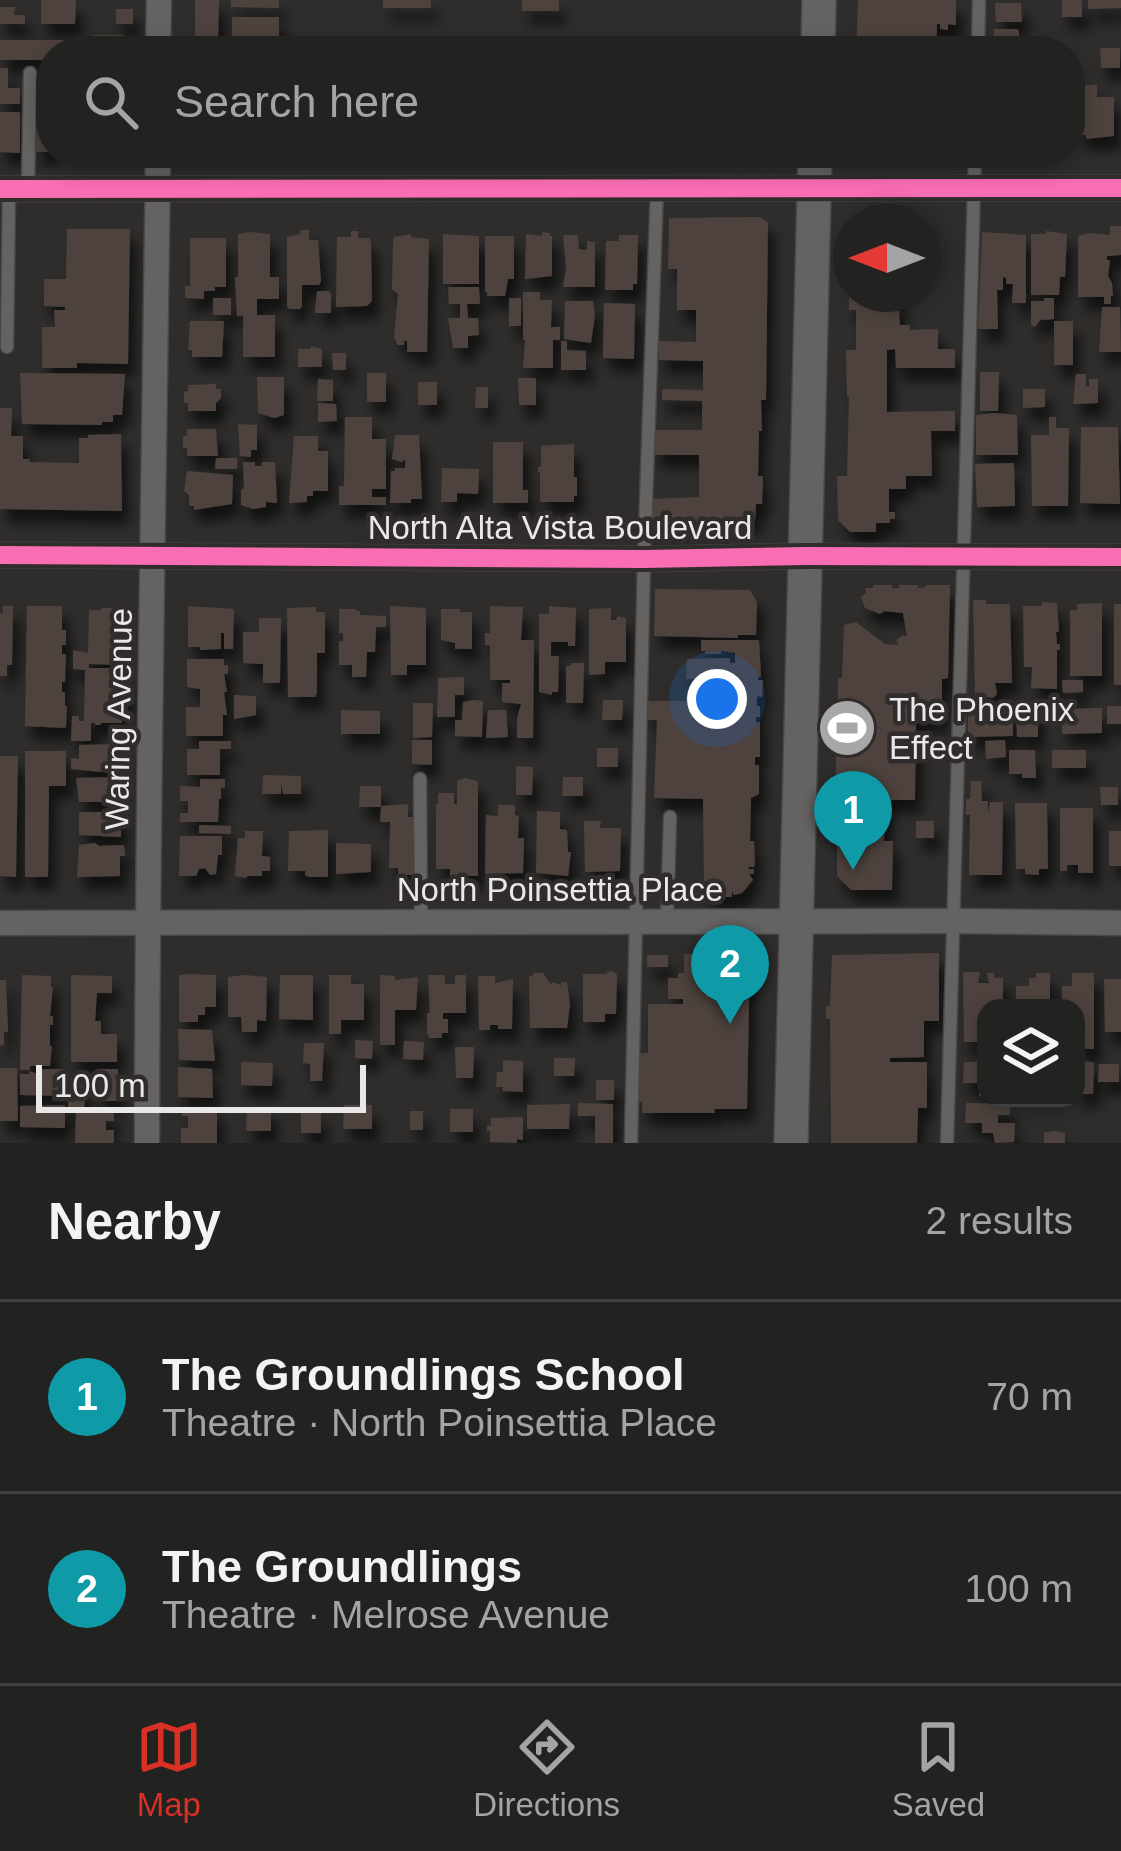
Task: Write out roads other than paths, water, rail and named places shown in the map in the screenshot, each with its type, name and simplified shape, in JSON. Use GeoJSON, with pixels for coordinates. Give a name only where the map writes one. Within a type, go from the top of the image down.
{"type":"FeatureCollection","features":[{"type":"Feature","properties":{"kind":"main road"},"geometry":{"type":"LineString","coordinates":[[818,36],[819,0]]}},
{"type":"Feature","properties":{"kind":"main road"},"geometry":{"type":"LineString","coordinates":[[791,1143],[815,168]]}},
{"type":"Feature","properties":{"kind":"street"},"geometry":{"type":"LineString","coordinates":[[158,36],[159,0]]}},
{"type":"Feature","properties":{"kind":"street","name":"Waring Avenue"},"geometry":{"type":"LineString","coordinates":[[148,1143],[158,168]]}},
{"type":"Feature","properties":{"kind":"street"},"geometry":{"type":"LineString","coordinates":[[12,189],[1121,188]]}},
{"type":"Feature","properties":{"kind":"street","name":"North Alta Vista Boulevard"},"geometry":{"type":"LineString","coordinates":[[0,555],[644,560],[1121,557]]}},
{"type":"Feature","properties":{"kind":"street","name":"North Poinsettia Place"},"geometry":{"type":"LineString","coordinates":[[0,923],[1121,923]]}},
{"type":"Feature","properties":{"kind":"lane"},"geometry":{"type":"LineString","coordinates":[[978,36],[979,0]]}},
{"type":"Feature","properties":{"kind":"lane"},"geometry":{"type":"LineString","coordinates":[[7,346],[12,189],[30,73]]}},
{"type":"Feature","properties":{"kind":"lane"},"geometry":{"type":"LineString","coordinates":[[947,1143],[975,168]]}},
{"type":"Feature","properties":{"kind":"lane"},"geometry":{"type":"LineString","coordinates":[[631,1143],[657,188]]}},
{"type":"Feature","properties":{"kind":"lane"},"geometry":{"type":"LineString","coordinates":[[420,779],[421,923]]}},
{"type":"Feature","properties":{"kind":"lane"},"geometry":{"type":"LineString","coordinates":[[667,922],[670,817]]}},
{"type":"Feature","properties":{"kind":"place","name":"The Phoenix Effect"},"geometry":{"type":"Point","coordinates":[847,728]}},
{"type":"Feature","properties":{"kind":"place","name":"The Groundlings School"},"geometry":{"type":"Point","coordinates":[853,870]}},
{"type":"Feature","properties":{"kind":"place","name":"The Groundlings"},"geometry":{"type":"Point","coordinates":[730,1024]}}]}
